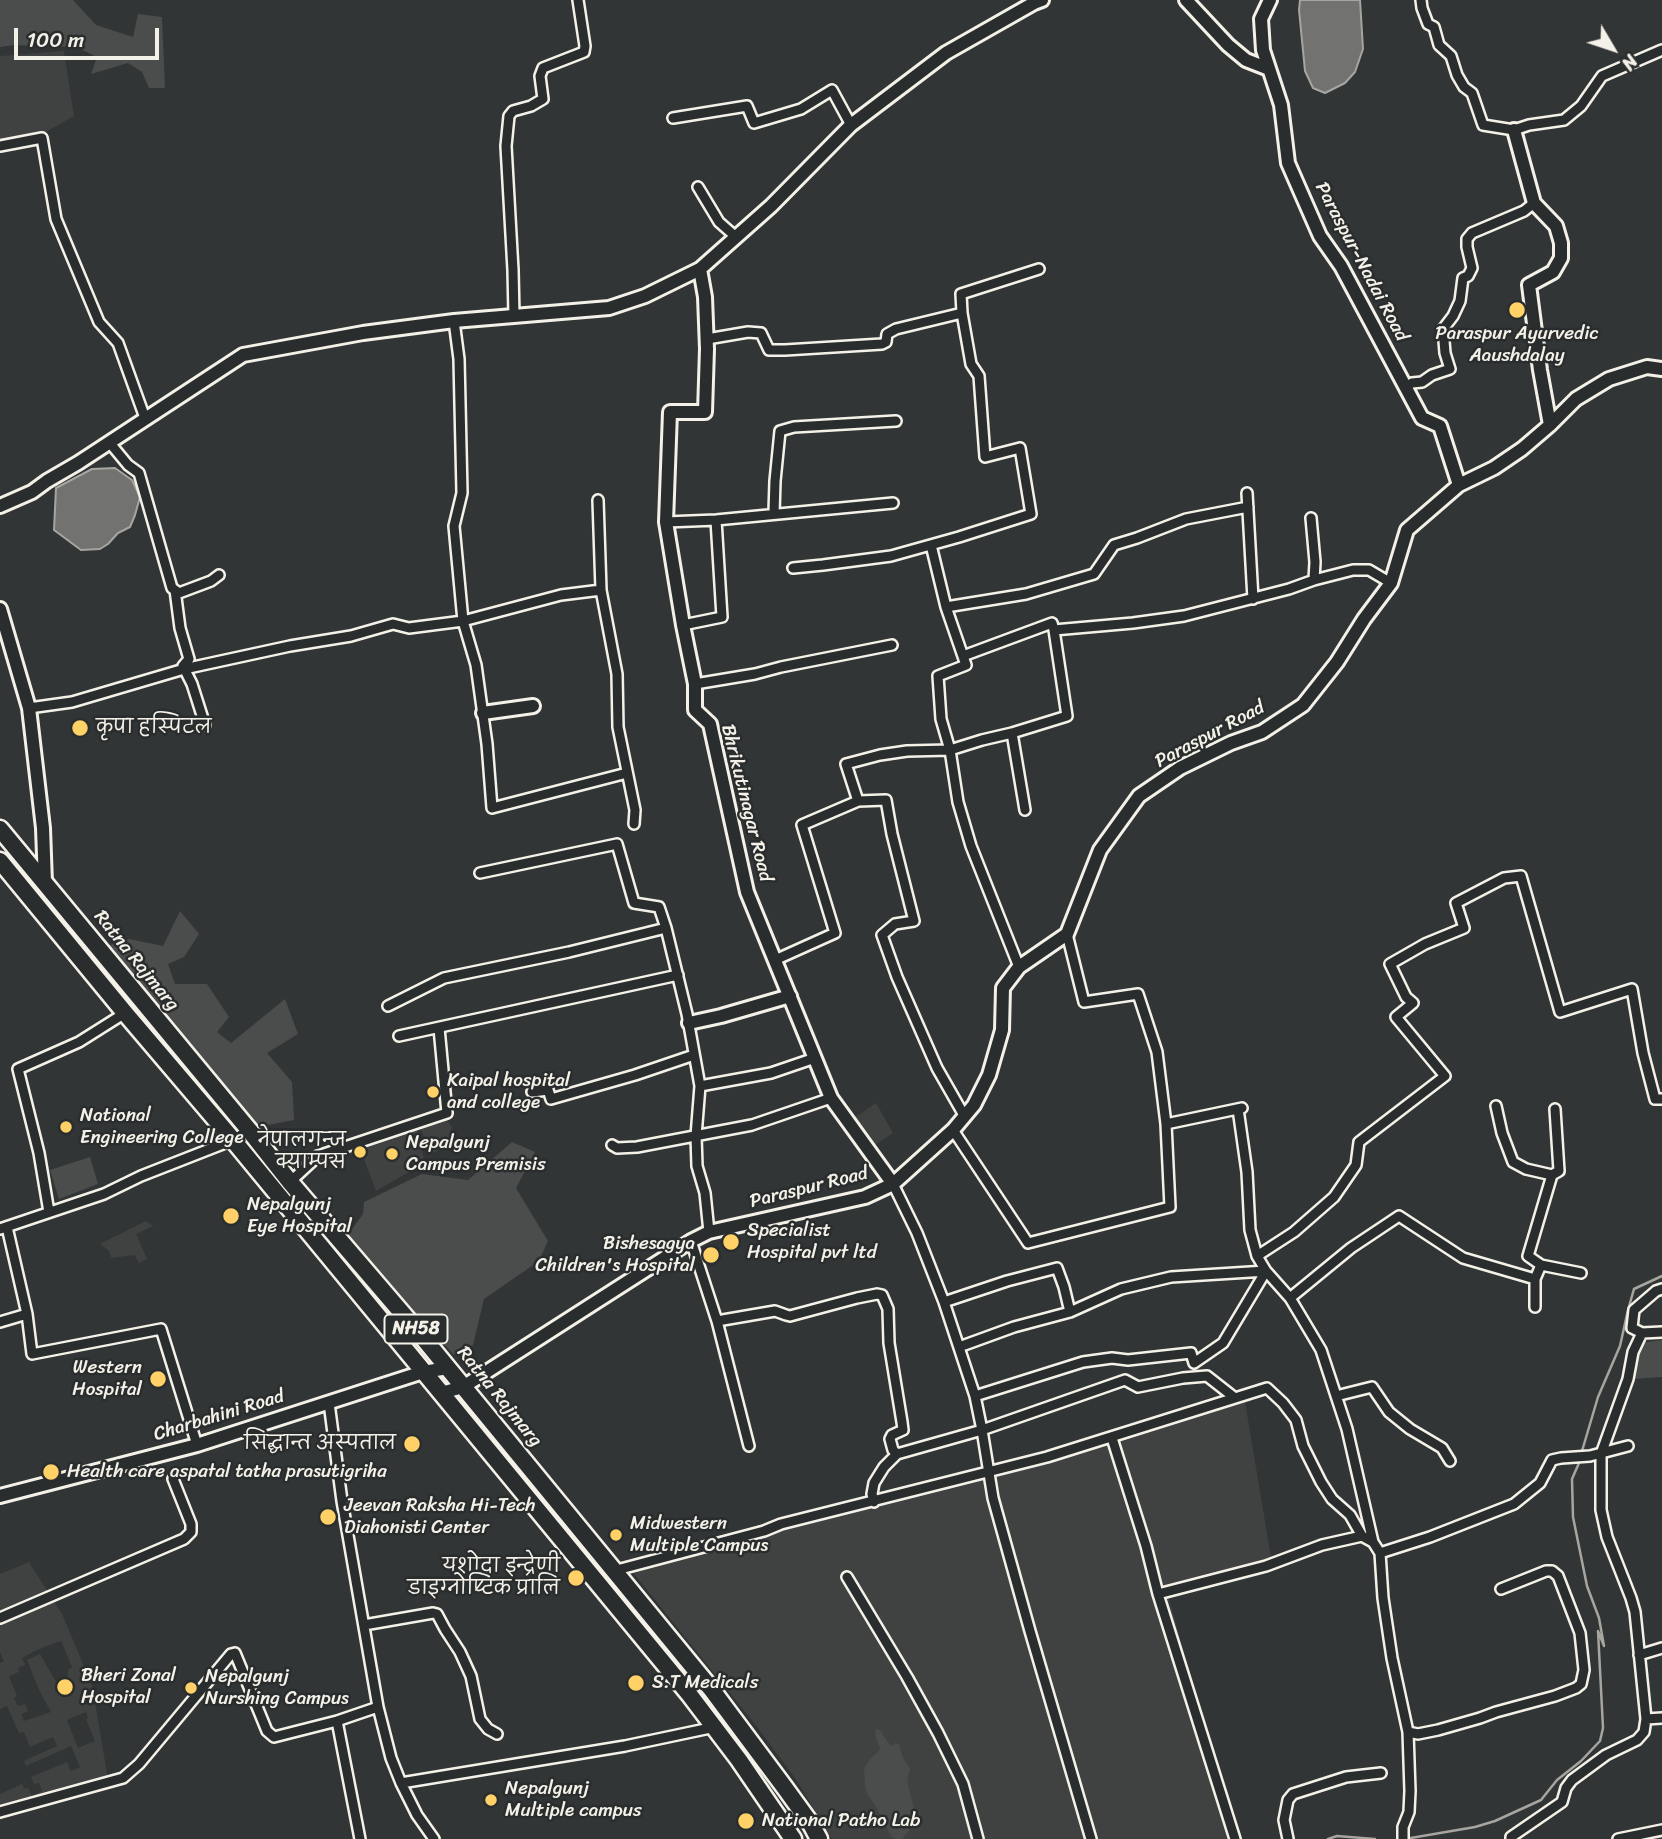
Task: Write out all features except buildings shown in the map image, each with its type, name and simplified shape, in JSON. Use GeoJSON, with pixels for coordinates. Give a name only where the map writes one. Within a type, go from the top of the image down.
{"type":"FeatureCollection","features":[{"type":"Feature","properties":{"kind":"highway","name":"Ratna Rajmarg"},"geometry":{"type":"LineString","coordinates":[[0,829],[289,1182],[449,1368],[729,1712],[778,1777],[819,1839]]}},
{"type":"Feature","properties":{"kind":"highway","name":"NH58"},"geometry":{"type":"LineString","coordinates":[[0,861],[561,1537],[715,1727],[793,1839]]}},
{"type":"Feature","properties":{"kind":"street"},"geometry":{"type":"LineString","coordinates":[[514,316],[506,146],[509,116],[513,111],[543,99],[540,76],[543,68],[584,52],[578,0]]}},
{"type":"Feature","properties":{"kind":"street"},"geometry":{"type":"LineString","coordinates":[[0,506],[32,492],[243,355],[363,333],[454,321],[609,308],[645,296],[700,269],[771,206],[851,125],[946,53],[1042,0]]}},
{"type":"Feature","properties":{"kind":"street"},"geometry":{"type":"LineString","coordinates":[[1186,0],[1228,45],[1246,60],[1269,69]]}},
{"type":"Feature","properties":{"kind":"street","name":"Paraspur-Nadai Road"},"geometry":{"type":"LineString","coordinates":[[1270,0],[1261,19],[1263,50],[1281,105],[1288,163],[1320,236],[1341,266],[1422,418],[1440,426],[1459,485]]}},
{"type":"Feature","properties":{"kind":"street"},"geometry":{"type":"LineString","coordinates":[[1421,0],[1428,24],[1434,27],[1438,45],[1451,56],[1457,75],[1464,87],[1472,93],[1483,125],[1514,130],[1564,120],[1581,106],[1602,76],[1662,50]]}},
{"type":"Feature","properties":{"kind":"street"},"geometry":{"type":"LineString","coordinates":[[673,118],[747,106],[754,123],[801,109],[832,90],[851,125]]}},
{"type":"Feature","properties":{"kind":"street"},"geometry":{"type":"LineString","coordinates":[[1514,130],[1534,203],[1556,226],[1561,243],[1561,258],[1553,272],[1529,285],[1550,425]]}},
{"type":"Feature","properties":{"kind":"street"},"geometry":{"type":"LineString","coordinates":[[0,146],[42,138],[56,219],[99,322],[118,343],[145,418]]}},
{"type":"Feature","properties":{"kind":"street"},"geometry":{"type":"LineString","coordinates":[[698,187],[719,222],[736,237]]}},
{"type":"Feature","properties":{"kind":"street"},"geometry":{"type":"LineString","coordinates":[[1406,387],[1450,369],[1445,353],[1443,329],[1460,301],[1463,278],[1468,276],[1472,268],[1467,247],[1472,233],[1524,211],[1534,203]]}},
{"type":"Feature","properties":{"kind":"street","name":"Bhrikutinagar Road"},"geometry":{"type":"LineString","coordinates":[[700,269],[705,297],[705,412],[670,412],[666,523],[695,684],[695,710],[710,724],[747,892],[831,1098],[893,1184]]}},
{"type":"Feature","properties":{"kind":"street"},"geometry":{"type":"LineString","coordinates":[[793,568],[891,556],[1031,514],[1020,448],[985,457],[979,376],[971,364],[961,294],[1039,269]]}},
{"type":"Feature","properties":{"kind":"street"},"geometry":{"type":"LineString","coordinates":[[706,339],[761,332],[769,350],[785,351],[882,344],[886,342],[887,334],[896,330],[962,313]]}},
{"type":"Feature","properties":{"kind":"street"},"geometry":{"type":"LineString","coordinates":[[454,321],[459,359],[462,493],[454,526],[463,621],[476,664],[492,808],[627,773]]}},
{"type":"Feature","properties":{"kind":"street","name":"Paraspur Road"},"geometry":{"type":"LineString","coordinates":[[441,1393],[463,1387],[709,1232],[865,1197],[893,1184],[953,1130],[974,1105],[989,1075],[1002,1030],[1003,988],[1019,967],[1067,934],[1100,850],[1139,796],[1180,768],[1231,743],[1262,732],[1303,705],[1337,662],[1391,583],[1407,530],[1459,485],[1494,468],[1522,449],[1576,399],[1609,379],[1647,367],[1662,369]]}},
{"type":"Feature","properties":{"kind":"street"},"geometry":{"type":"LineString","coordinates":[[774,513],[780,431],[896,421]]}},
{"type":"Feature","properties":{"kind":"street"},"geometry":{"type":"LineString","coordinates":[[109,442],[128,465],[139,473],[172,588],[179,593],[211,581],[219,575]]}},
{"type":"Feature","properties":{"kind":"street"},"geometry":{"type":"LineString","coordinates":[[1247,493],[1253,598]]}},
{"type":"Feature","properties":{"kind":"street"},"geometry":{"type":"LineString","coordinates":[[598,500],[601,590],[617,674],[618,727],[635,810],[634,824]]}},
{"type":"Feature","properties":{"kind":"street"},"geometry":{"type":"LineString","coordinates":[[666,523],[893,503]]}},
{"type":"Feature","properties":{"kind":"street"},"geometry":{"type":"LineString","coordinates":[[946,607],[1026,594],[1094,574],[1114,545],[1186,519],[1248,507]]}},
{"type":"Feature","properties":{"kind":"street"},"geometry":{"type":"LineString","coordinates":[[1311,517],[1314,580]]}},
{"type":"Feature","properties":{"kind":"street"},"geometry":{"type":"LineString","coordinates":[[683,625],[722,617],[716,520]]}},
{"type":"Feature","properties":{"kind":"street"},"geometry":{"type":"LineString","coordinates":[[931,545],[946,607],[966,664],[937,676],[941,719],[950,750],[958,802],[971,846],[1019,967]]}},
{"type":"Feature","properties":{"kind":"street"},"geometry":{"type":"LineString","coordinates":[[1054,630],[1184,616],[1353,570],[1369,570],[1391,583]]}},
{"type":"Feature","properties":{"kind":"street"},"geometry":{"type":"LineString","coordinates":[[175,590],[180,628],[189,659],[183,666],[192,684],[205,725]]}},
{"type":"Feature","properties":{"kind":"street"},"geometry":{"type":"LineString","coordinates":[[29,708],[72,702],[184,669],[351,636],[393,624],[409,628],[463,621],[561,595],[601,590]]}},
{"type":"Feature","properties":{"kind":"street"},"geometry":{"type":"LineString","coordinates":[[0,609],[29,708],[43,828],[45,883]]}},
{"type":"Feature","properties":{"kind":"street"},"geometry":{"type":"LineString","coordinates":[[858,802],[846,764],[907,751],[950,750],[1067,716],[1052,623],[963,656]]}},
{"type":"Feature","properties":{"kind":"street"},"geometry":{"type":"LineString","coordinates":[[695,684],[892,645]]}},
{"type":"Feature","properties":{"kind":"street"},"geometry":{"type":"LineString","coordinates":[[483,713],[533,706]]}},
{"type":"Feature","properties":{"kind":"street"},"geometry":{"type":"LineString","coordinates":[[1012,733],[1025,810]]}},
{"type":"Feature","properties":{"kind":"street"},"geometry":{"type":"LineString","coordinates":[[775,960],[835,933],[802,825],[858,802],[886,800],[914,920],[895,924],[882,934],[897,978],[937,1068],[965,1117]]}},
{"type":"Feature","properties":{"kind":"street"},"geometry":{"type":"LineString","coordinates":[[480,873],[617,844],[634,903],[659,907],[689,1023],[700,1086],[696,1136],[697,1166],[705,1193],[709,1232]]}},
{"type":"Feature","properties":{"kind":"street"},"geometry":{"type":"LineString","coordinates":[[1257,1256],[1294,1232],[1334,1197],[1356,1165],[1359,1142],[1445,1076],[1396,1017],[1413,1003],[1406,997],[1390,964],[1424,944],[1464,928],[1456,903],[1504,878],[1521,876],[1560,1012],[1632,989],[1643,1053],[1655,1099],[1662,1099]]}},
{"type":"Feature","properties":{"kind":"street"},"geometry":{"type":"LineString","coordinates":[[388,1006],[444,978],[569,952],[666,928]]}},
{"type":"Feature","properties":{"kind":"street"},"geometry":{"type":"LineString","coordinates":[[953,1130],[1028,1243],[1170,1207],[1166,1124],[1157,1052],[1139,994],[1084,1002],[1067,934]]}},
{"type":"Feature","properties":{"kind":"street"},"geometry":{"type":"LineString","coordinates":[[399,1036],[678,975]]}},
{"type":"Feature","properties":{"kind":"street"},"geometry":{"type":"LineString","coordinates":[[689,1023],[790,996]]}},
{"type":"Feature","properties":{"kind":"street"},"geometry":{"type":"LineString","coordinates":[[50,1212],[39,1153],[18,1069],[79,1042],[125,1013]]}},
{"type":"Feature","properties":{"kind":"street"},"geometry":{"type":"LineString","coordinates":[[289,1182],[318,1156],[447,1113],[439,1028]]}},
{"type":"Feature","properties":{"kind":"street"},"geometry":{"type":"LineString","coordinates":[[532,1092],[548,1090],[551,1099],[694,1055]]}},
{"type":"Feature","properties":{"kind":"street"},"geometry":{"type":"LineString","coordinates":[[700,1086],[771,1073],[815,1058]]}},
{"type":"Feature","properties":{"kind":"street"},"geometry":{"type":"LineString","coordinates":[[612,1144],[617,1148],[637,1147],[752,1125],[831,1098]]}},
{"type":"Feature","properties":{"kind":"street"},"geometry":{"type":"LineString","coordinates":[[1496,1106],[1502,1133],[1513,1162],[1526,1170],[1552,1175],[1559,1171],[1555,1109]]}},
{"type":"Feature","properties":{"kind":"street"},"geometry":{"type":"LineString","coordinates":[[1166,1124],[1241,1109],[1250,1230],[1257,1256],[1266,1271],[1290,1298],[1321,1350],[1350,1440],[1373,1542],[1380,1553],[1383,1598],[1408,1732],[1410,1791],[1403,1839]]}},
{"type":"Feature","properties":{"kind":"street"},"geometry":{"type":"LineString","coordinates":[[197,1445],[162,1329],[32,1354],[27,1314],[4,1228],[104,1194],[141,1175],[233,1140],[249,1130]]}},
{"type":"Feature","properties":{"kind":"street"},"geometry":{"type":"LineString","coordinates":[[1552,1175],[1528,1256],[1541,1265],[1581,1273]]}},
{"type":"Feature","properties":{"kind":"street"},"geometry":{"type":"LineString","coordinates":[[893,1184],[918,1233],[975,1396],[993,1498],[1091,1839]]}},
{"type":"Feature","properties":{"kind":"street"},"geometry":{"type":"LineString","coordinates":[[1290,1298],[1351,1248],[1399,1216],[1463,1258],[1535,1279]]}},
{"type":"Feature","properties":{"kind":"street"},"geometry":{"type":"LineString","coordinates":[[691,1241],[717,1321],[749,1446]]}},
{"type":"Feature","properties":{"kind":"street"},"geometry":{"type":"LineString","coordinates":[[1535,1307],[1535,1279],[1541,1265]]}},
{"type":"Feature","properties":{"kind":"street"},"geometry":{"type":"LineString","coordinates":[[944,1302],[1057,1268],[1065,1287],[1070,1312]]}},
{"type":"Feature","properties":{"kind":"street"},"geometry":{"type":"LineString","coordinates":[[959,1347],[1014,1326],[1070,1312],[1121,1289],[1171,1277],[1266,1271]]}},
{"type":"Feature","properties":{"kind":"street"},"geometry":{"type":"LineString","coordinates":[[975,1396],[1083,1362],[1191,1353],[1194,1363],[1223,1343],[1266,1271]]}},
{"type":"Feature","properties":{"kind":"street"},"geometry":{"type":"LineString","coordinates":[[1662,1289],[1634,1310],[1632,1328],[1642,1333],[1662,1332]]}},
{"type":"Feature","properties":{"kind":"street"},"geometry":{"type":"LineString","coordinates":[[717,1321],[775,1311],[790,1315],[882,1294],[888,1309],[889,1343],[903,1430],[892,1435],[890,1439],[892,1450],[898,1454]]}},
{"type":"Feature","properties":{"kind":"street"},"geometry":{"type":"LineString","coordinates":[[0,1322],[27,1314]]}},
{"type":"Feature","properties":{"kind":"street"},"geometry":{"type":"LineString","coordinates":[[1510,1839],[1562,1802],[1566,1788],[1572,1780],[1606,1755],[1642,1736],[1646,1719],[1633,1605],[1607,1537],[1601,1510],[1601,1454],[1628,1379],[1633,1352],[1642,1333]]}},
{"type":"Feature","properties":{"kind":"street","name":"Charbahini Road"},"geometry":{"type":"LineString","coordinates":[[0,1496],[197,1445],[424,1372],[449,1368]]}},
{"type":"Feature","properties":{"kind":"street"},"geometry":{"type":"LineString","coordinates":[[874,1502],[874,1483],[884,1467],[898,1454],[982,1430],[1125,1380],[1138,1387],[1207,1376],[1236,1398]]}},
{"type":"Feature","properties":{"kind":"street"},"geometry":{"type":"LineString","coordinates":[[1336,1396],[1372,1387],[1389,1412],[1410,1429],[1442,1448],[1450,1461]]}},
{"type":"Feature","properties":{"kind":"street"},"geometry":{"type":"LineString","coordinates":[[613,1571],[764,1531],[781,1524],[1047,1457],[1267,1388],[1296,1420],[1303,1446],[1332,1499],[1350,1515],[1362,1536],[1373,1542]]}},
{"type":"Feature","properties":{"kind":"street"},"geometry":{"type":"LineString","coordinates":[[329,1403],[342,1501],[378,1707],[391,1758],[401,1783],[417,1815],[434,1839]]}},
{"type":"Feature","properties":{"kind":"street"},"geometry":{"type":"LineString","coordinates":[[1112,1437],[1235,1839]]}},
{"type":"Feature","properties":{"kind":"street"},"geometry":{"type":"LineString","coordinates":[[1380,1553],[1430,1537],[1514,1504],[1540,1483],[1552,1460],[1601,1454],[1628,1446]]}},
{"type":"Feature","properties":{"kind":"street"},"geometry":{"type":"LineString","coordinates":[[0,1618],[184,1539],[191,1532],[191,1524],[173,1479]]}},
{"type":"Feature","properties":{"kind":"street"},"geometry":{"type":"LineString","coordinates":[[1158,1594],[1266,1566],[1322,1545],[1362,1536]]}},
{"type":"Feature","properties":{"kind":"street"},"geometry":{"type":"LineString","coordinates":[[1408,1732],[1419,1734],[1445,1728],[1555,1696],[1581,1684],[1584,1670],[1580,1633],[1558,1576],[1552,1571],[1546,1571],[1501,1589]]}},
{"type":"Feature","properties":{"kind":"street"},"geometry":{"type":"LineString","coordinates":[[847,1577],[938,1733],[963,1784],[978,1839]]}},
{"type":"Feature","properties":{"kind":"street"},"geometry":{"type":"LineString","coordinates":[[364,1625],[437,1614],[471,1676],[480,1719],[488,1729],[497,1734]]}},
{"type":"Feature","properties":{"kind":"street"},"geometry":{"type":"LineString","coordinates":[[1639,1655],[1662,1648]]}},
{"type":"Feature","properties":{"kind":"street"},"geometry":{"type":"LineString","coordinates":[[0,1812],[123,1777],[139,1764],[231,1654],[235,1653],[267,1731],[274,1737],[378,1707]]}},
{"type":"Feature","properties":{"kind":"street"},"geometry":{"type":"LineString","coordinates":[[1646,1719],[1662,1718]]}},
{"type":"Feature","properties":{"kind":"street"},"geometry":{"type":"LineString","coordinates":[[337,1721],[360,1839]]}},
{"type":"Feature","properties":{"kind":"street"},"geometry":{"type":"LineString","coordinates":[[401,1783],[625,1746],[715,1727]]}},
{"type":"Feature","properties":{"kind":"street"},"geometry":{"type":"LineString","coordinates":[[1288,1839],[1284,1820],[1288,1800],[1293,1794],[1346,1777],[1381,1773]]}},
{"type":"Feature","properties":{"kind":"street"},"geometry":{"type":"LineString","coordinates":[[1618,1839],[1662,1830]]}},
{"type":"Feature","properties":{"kind":"shaded area"},"geometry":{"type":"Polygon","coordinates":[[[0,0],[73,0],[96,25],[133,37],[138,14],[162,17],[165,88],[149,88],[142,72],[128,63],[91,74],[97,57],[76,47],[0,47],[0,0]]]}},
{"type":"Feature","properties":{"kind":"shaded area"},"geometry":{"type":"Polygon","coordinates":[[[1300,0],[1360,0],[1363,49],[1355,72],[1345,83],[1325,93],[1313,88],[1305,71],[1300,0]]]}},
{"type":"Feature","properties":{"kind":"shaded area"},"geometry":{"type":"Polygon","coordinates":[[[64,51],[74,116],[42,134],[0,143],[0,56],[64,51]]]}},
{"type":"Feature","properties":{"kind":"shaded area"},"geometry":{"type":"Polygon","coordinates":[[[115,468],[132,480],[140,497],[135,515],[130,527],[118,533],[108,544],[100,549],[81,550],[54,530],[56,488],[92,469],[115,468]]]}},
{"type":"Feature","properties":{"kind":"shaded area"},"geometry":{"type":"Polygon","coordinates":[[[180,911],[199,934],[184,957],[168,964],[175,984],[207,984],[229,1017],[217,1032],[231,1043],[285,999],[298,1034],[267,1053],[292,1082],[294,1120],[252,1128],[107,946],[129,939],[163,946],[180,911]]]}},
{"type":"Feature","properties":{"kind":"shaded area"},"geometry":{"type":"Polygon","coordinates":[[[876,1103],[893,1133],[871,1148],[851,1120],[876,1103]]]}},
{"type":"Feature","properties":{"kind":"shaded area"},"geometry":{"type":"Polygon","coordinates":[[[447,1121],[452,1127],[445,1148],[432,1153],[428,1150],[421,1129],[447,1121]]]}},
{"type":"Feature","properties":{"kind":"shaded area","name":"Nepalgunj Campus Premisis"},"geometry":{"type":"Polygon","coordinates":[[[416,1126],[425,1163],[376,1191],[359,1146],[416,1126]]]}},
{"type":"Feature","properties":{"kind":"shaded area"},"geometry":{"type":"Polygon","coordinates":[[[512,1142],[535,1152],[516,1188],[548,1241],[539,1261],[484,1299],[473,1345],[454,1355],[353,1248],[349,1233],[363,1214],[364,1202],[422,1174],[468,1180],[512,1142]]]}},
{"type":"Feature","properties":{"kind":"shaded area"},"geometry":{"type":"Polygon","coordinates":[[[90,1157],[98,1184],[59,1199],[50,1170],[90,1157]]]}},
{"type":"Feature","properties":{"kind":"shaded area"},"geometry":{"type":"Polygon","coordinates":[[[146,1221],[153,1226],[136,1234],[147,1259],[139,1263],[135,1255],[111,1258],[109,1251],[100,1244],[146,1221]]]}},
{"type":"Feature","properties":{"kind":"shaded area"},"geometry":{"type":"Polygon","coordinates":[[[1662,1340],[1662,1377],[1632,1379],[1640,1343],[1662,1340]]]}},
{"type":"Feature","properties":{"kind":"shaded area"},"geometry":{"type":"Polygon","coordinates":[[[1245,1402],[1271,1557],[1168,1594],[1197,1702],[1239,1839],[832,1839],[795,1778],[758,1728],[631,1570],[1120,1442],[1245,1402]]]}},
{"type":"Feature","properties":{"kind":"shaded area","name":"Bheri Zonal Hospital"},"geometry":{"type":"Polygon","coordinates":[[[29,1562],[62,1614],[92,1685],[108,1779],[0,1811],[0,1794],[22,1784],[32,1796],[42,1791],[39,1783],[34,1784],[31,1777],[67,1762],[71,1771],[80,1767],[71,1746],[26,1766],[24,1761],[57,1746],[53,1737],[30,1747],[24,1732],[19,1733],[7,1706],[0,1709],[0,1663],[4,1661],[0,1652],[0,1574],[29,1562]],[[61,1641],[22,1658],[25,1665],[18,1668],[19,1672],[9,1676],[18,1706],[25,1704],[28,1711],[21,1714],[24,1721],[51,1712],[27,1660],[40,1654],[56,1682],[68,1679],[68,1670],[72,1667],[61,1641]],[[86,1712],[67,1720],[78,1748],[95,1741],[86,1712]]]}},
{"type":"Feature","properties":{"kind":"shaded area"},"geometry":{"type":"Polygon","coordinates":[[[876,1729],[880,1730],[892,1746],[899,1744],[910,1769],[907,1781],[915,1812],[908,1815],[909,1831],[902,1839],[891,1836],[865,1787],[864,1769],[880,1749],[876,1729]]]}},
{"type":"Feature","properties":{"kind":"waterway"},"geometry":{"type":"LineString","coordinates":[[1582,1451],[1598,1397],[1620,1346],[1634,1289],[1662,1276]]}},
{"type":"Feature","properties":{"kind":"waterway"},"geometry":{"type":"LineString","coordinates":[[1405,1839],[1475,1827],[1541,1800],[1557,1780],[1600,1741],[1603,1728],[1598,1631],[1604,1646],[1599,1618],[1587,1586],[1573,1517],[1572,1479],[1579,1463]]}},
{"type":"Feature","properties":{"kind":"waterway"},"geometry":{"type":"LineString","coordinates":[[1328,1839],[1337,1836],[1375,1839]]}},
{"type":"Feature","properties":{"kind":"place","name":"Paraspur Ayurvedic Aaushdalay"},"geometry":{"type":"Point","coordinates":[1517,310]}},
{"type":"Feature","properties":{"kind":"place","name":"कृपा हस्पिटल"},"geometry":{"type":"Point","coordinates":[80,728]}},
{"type":"Feature","properties":{"kind":"place","name":"Kaipal hospital and college"},"geometry":{"type":"Point","coordinates":[433,1092]}},
{"type":"Feature","properties":{"kind":"place","name":"National Engineering College"},"geometry":{"type":"Point","coordinates":[66,1127]}},
{"type":"Feature","properties":{"kind":"place","name":"नेपालगन्ज क्याम्पस"},"geometry":{"type":"Point","coordinates":[360,1152]}},
{"type":"Feature","properties":{"kind":"place","name":"Nepalgunj Campus Premisis"},"geometry":{"type":"Point","coordinates":[392,1154]}},
{"type":"Feature","properties":{"kind":"place","name":"Nepalgunj Eye Hospital"},"geometry":{"type":"Point","coordinates":[231,1216]}},
{"type":"Feature","properties":{"kind":"place","name":"Specialist Hospital pvt ltd"},"geometry":{"type":"Point","coordinates":[731,1242]}},
{"type":"Feature","properties":{"kind":"place","name":"Bishesagya Children's Hospital"},"geometry":{"type":"Point","coordinates":[711,1255]}},
{"type":"Feature","properties":{"kind":"place","name":"Western Hospital"},"geometry":{"type":"Point","coordinates":[158,1379]}},
{"type":"Feature","properties":{"kind":"place","name":"सिद्धान्त अस्पताल"},"geometry":{"type":"Point","coordinates":[412,1444]}},
{"type":"Feature","properties":{"kind":"place","name":"Health care aspatal tatha prasutigriha"},"geometry":{"type":"Point","coordinates":[51,1472]}},
{"type":"Feature","properties":{"kind":"place","name":"Jeevan Raksha Hi-Tech Diahonisti Center"},"geometry":{"type":"Point","coordinates":[328,1517]}},
{"type":"Feature","properties":{"kind":"place","name":"Midwestern Multiple Campus"},"geometry":{"type":"Point","coordinates":[616,1535]}},
{"type":"Feature","properties":{"kind":"place","name":"यशोदा इन्द्रेणी डाइग्नोष्टिक प्रालि"},"geometry":{"type":"Point","coordinates":[576,1578]}},
{"type":"Feature","properties":{"kind":"place","name":"S.T Medicals"},"geometry":{"type":"Point","coordinates":[636,1683]}},
{"type":"Feature","properties":{"kind":"place","name":"Bheri Zonal Hospital"},"geometry":{"type":"Point","coordinates":[65,1687]}},
{"type":"Feature","properties":{"kind":"place","name":"Nepalgunj Nurshing Campus"},"geometry":{"type":"Point","coordinates":[191,1688]}},
{"type":"Feature","properties":{"kind":"place","name":"Nepalgunj Multiple campus"},"geometry":{"type":"Point","coordinates":[491,1800]}},
{"type":"Feature","properties":{"kind":"place","name":"National Patho Lab"},"geometry":{"type":"Point","coordinates":[746,1821]}}]}
